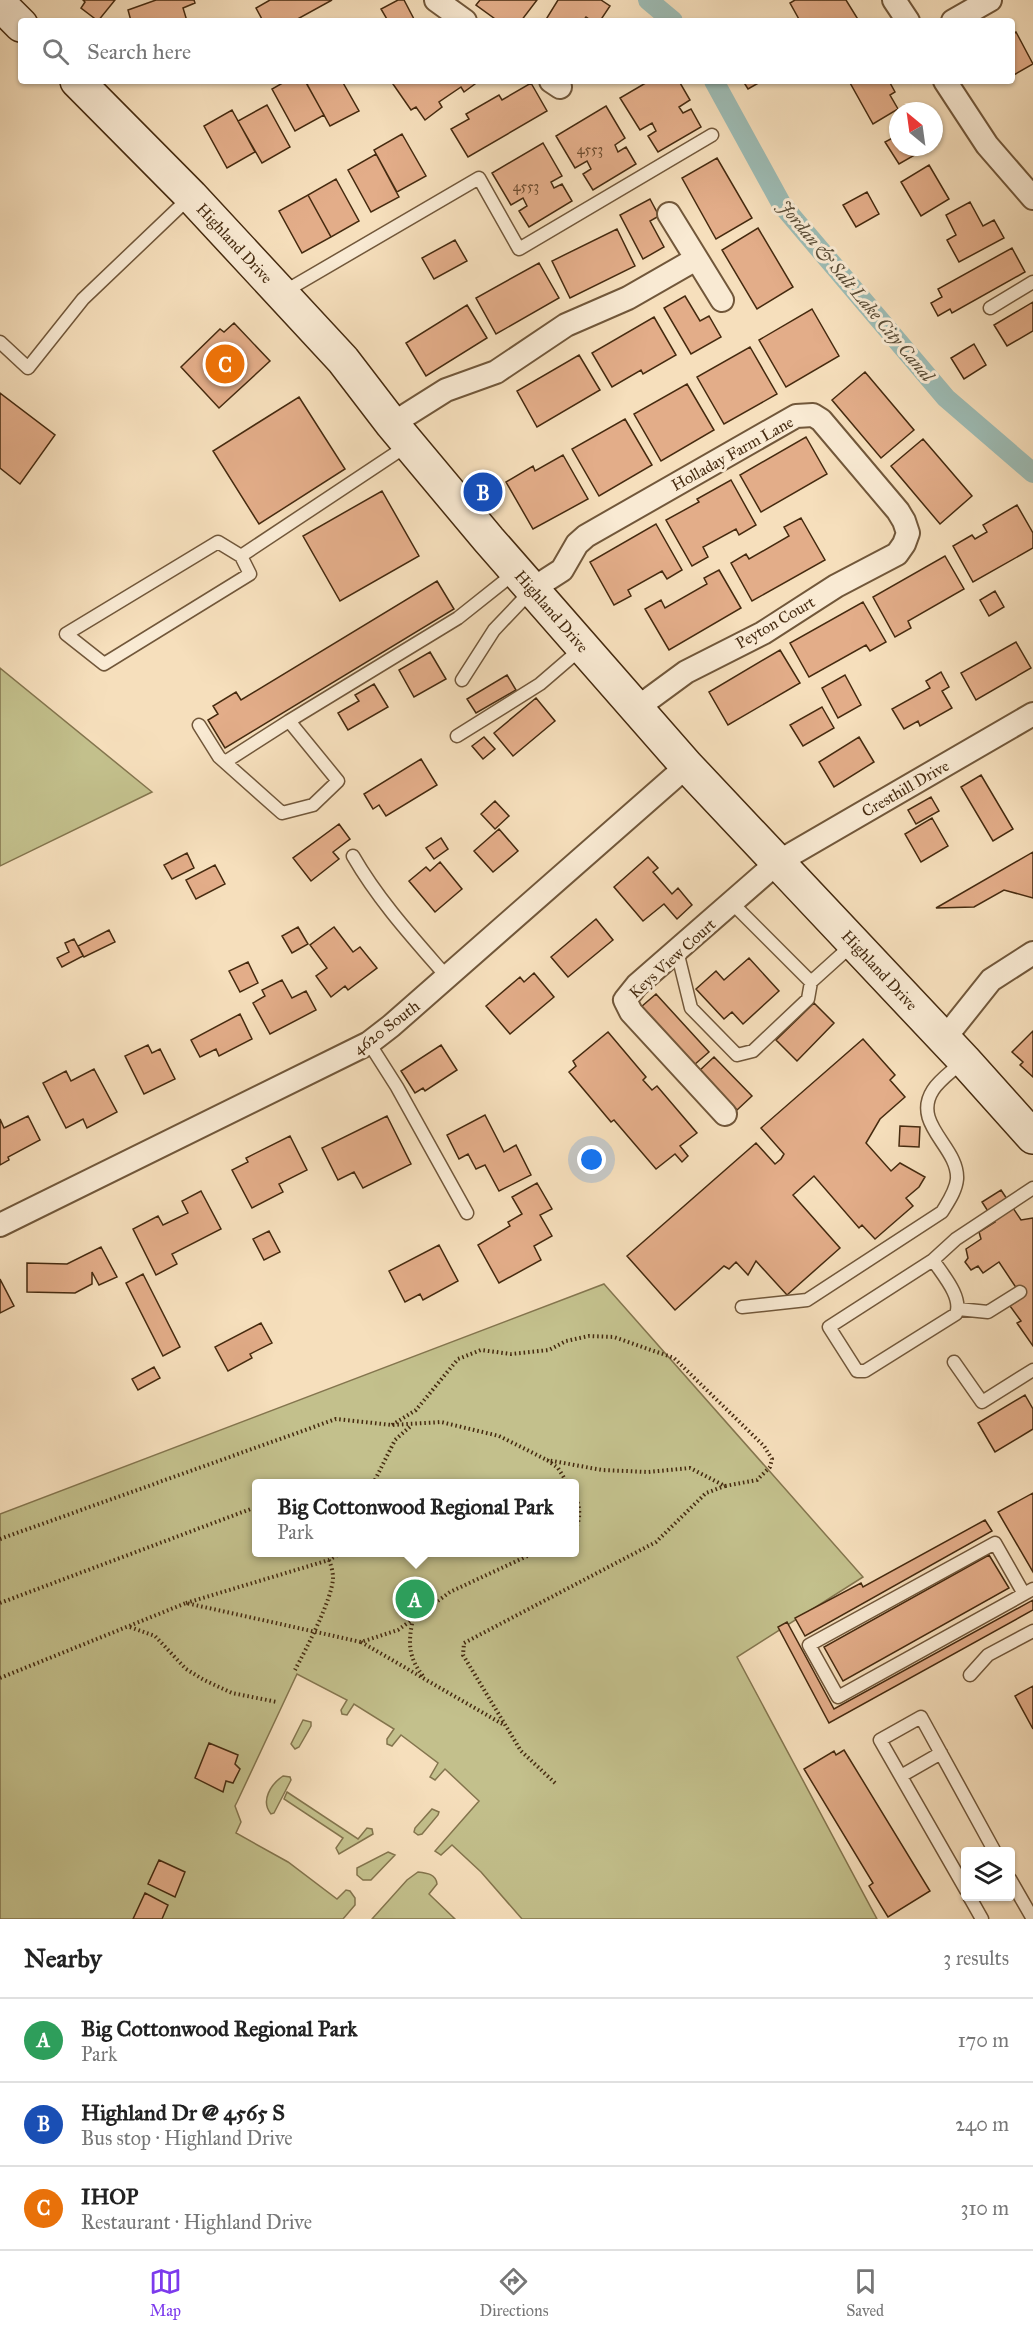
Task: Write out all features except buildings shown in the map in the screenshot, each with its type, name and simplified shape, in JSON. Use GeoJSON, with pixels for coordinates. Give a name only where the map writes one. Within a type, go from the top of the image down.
{"type":"FeatureCollection","features":[{"type":"Feature","properties":{"kind":"main road"},"geometry":{"type":"LineString","coordinates":[[0,4],[18,22]]}},
{"type":"Feature","properties":{"kind":"main road","name":"Highland Drive"},"geometry":{"type":"LineString","coordinates":[[79,84],[191,196],[343,360],[400,434],[687,766],[954,1049],[1033,1137]]}},
{"type":"Feature","properties":{"kind":"street"},"geometry":{"type":"LineString","coordinates":[[436,0],[461,18]]}},
{"type":"Feature","properties":{"kind":"street"},"geometry":{"type":"LineString","coordinates":[[894,0],[906,18]]}},
{"type":"Feature","properties":{"kind":"street"},"geometry":{"type":"LineString","coordinates":[[959,18],[990,0]]}},
{"type":"Feature","properties":{"kind":"street"},"geometry":{"type":"LineString","coordinates":[[947,84],[987,145],[1033,198]]}},
{"type":"Feature","properties":{"kind":"street"},"geometry":{"type":"LineString","coordinates":[[669,214],[722,300]]}},
{"type":"Feature","properties":{"kind":"street"},"geometry":{"type":"LineString","coordinates":[[400,434],[446,390],[496,372],[566,325],[628,298],[696,259]]}},
{"type":"Feature","properties":{"kind":"street","name":"Holladay Farm Lane"},"geometry":{"type":"LineString","coordinates":[[526,579],[562,570],[577,544],[597,530],[781,424],[804,414],[813,415],[830,429],[898,511],[908,533]]}},
{"type":"Feature","properties":{"kind":"street","name":"Peyton Court"},"geometry":{"type":"LineString","coordinates":[[637,708],[686,672],[763,633],[836,586],[897,554],[908,533]]}},
{"type":"Feature","properties":{"kind":"street","name":"Cresthill Drive"},"geometry":{"type":"LineString","coordinates":[[778,862],[1033,714]]}},
{"type":"Feature","properties":{"kind":"street","name":"4620 South"},"geometry":{"type":"LineString","coordinates":[[0,1225],[369,1043],[687,766]]}},
{"type":"Feature","properties":{"kind":"street","name":"Keys View Court"},"geometry":{"type":"LineString","coordinates":[[725,1114],[631,1012],[625,1000],[637,985],[778,862]]}},
{"type":"Feature","properties":{"kind":"street"},"geometry":{"type":"LineString","coordinates":[[954,1049],[991,980],[1033,953]]}},
{"type":"Feature","properties":{"kind":"lane"},"geometry":{"type":"LineString","coordinates":[[281,293],[479,178],[519,249],[712,135]]}},
{"type":"Feature","properties":{"kind":"lane"},"geometry":{"type":"LineString","coordinates":[[0,342],[28,368],[83,299],[191,196]]}},
{"type":"Feature","properties":{"kind":"lane"},"geometry":{"type":"LineString","coordinates":[[990,308],[1033,282]]}},
{"type":"Feature","properties":{"kind":"lane"},"geometry":{"type":"LineString","coordinates":[[241,556],[400,434]]}},
{"type":"Feature","properties":{"kind":"lane"},"geometry":{"type":"LineString","coordinates":[[218,542],[241,556],[250,574],[104,664],[66,634],[218,542]]}},
{"type":"Feature","properties":{"kind":"lane"},"geometry":{"type":"LineString","coordinates":[[462,680],[526,579]]}},
{"type":"Feature","properties":{"kind":"lane"},"geometry":{"type":"LineString","coordinates":[[225,762],[458,618],[526,579]]}},
{"type":"Feature","properties":{"kind":"lane"},"geometry":{"type":"LineString","coordinates":[[457,736],[540,684],[584,646]]}},
{"type":"Feature","properties":{"kind":"lane"},"geometry":{"type":"LineString","coordinates":[[199,725],[219,757],[282,813],[313,805],[339,781],[289,721]]}},
{"type":"Feature","properties":{"kind":"lane"},"geometry":{"type":"LineString","coordinates":[[354,856],[367,879],[393,915],[447,977]]}},
{"type":"Feature","properties":{"kind":"lane"},"geometry":{"type":"LineString","coordinates":[[732,903],[811,982]]}},
{"type":"Feature","properties":{"kind":"lane"},"geometry":{"type":"LineString","coordinates":[[677,951],[691,1008],[737,1055],[753,1051],[808,999],[811,982],[854,943]]}},
{"type":"Feature","properties":{"kind":"lane"},"geometry":{"type":"LineString","coordinates":[[369,1043],[397,1087],[467,1214]]}},
{"type":"Feature","properties":{"kind":"lane"},"geometry":{"type":"LineString","coordinates":[[742,1307],[807,1300],[942,1212],[954,1192],[957,1178],[954,1161],[933,1131],[926,1109],[954,1049]]}},
{"type":"Feature","properties":{"kind":"lane"},"geometry":{"type":"LineString","coordinates":[[933,1260],[953,1291],[958,1309],[956,1314],[865,1371],[857,1371],[829,1327],[933,1260],[956,1239],[1033,1188]]}},
{"type":"Feature","properties":{"kind":"lane"},"geometry":{"type":"LineString","coordinates":[[958,1309],[988,1312],[1020,1292]]}},
{"type":"Feature","properties":{"kind":"lane"},"geometry":{"type":"LineString","coordinates":[[954,1362],[982,1402],[1033,1370]]}},
{"type":"Feature","properties":{"kind":"lane"},"geometry":{"type":"LineString","coordinates":[[995,1543],[1028,1592],[838,1697],[809,1645],[995,1543]]}},
{"type":"Feature","properties":{"kind":"lane"},"geometry":{"type":"LineString","coordinates":[[970,1675],[988,1655],[1033,1631]]}},
{"type":"Feature","properties":{"kind":"lane"},"geometry":{"type":"LineString","coordinates":[[961,1881],[880,1740],[921,1717],[993,1847]]}},
{"type":"Feature","properties":{"kind":"lane"},"geometry":{"type":"LineString","coordinates":[[901,1776],[941,1753]]}},
{"type":"Feature","properties":{"kind":"lane"},"geometry":{"type":"LineString","coordinates":[[1015,1886],[1033,1919]]}},
{"type":"Feature","properties":{"kind":"lane"},"geometry":{"type":"LineString","coordinates":[[972,1901],[982,1919]]}},
{"type":"Feature","properties":{"kind":"path"},"geometry":{"type":"LineString","coordinates":[[392,1425],[416,1410],[458,1359],[482,1350],[511,1354],[549,1350],[566,1341],[589,1336],[614,1337],[674,1358],[764,1446],[772,1459],[770,1467],[757,1480],[725,1486],[706,1493],[656,1542],[464,1643],[463,1655],[521,1751],[555,1783]]}},
{"type":"Feature","properties":{"kind":"path"},"geometry":{"type":"LineString","coordinates":[[0,1539],[336,1419],[392,1425],[441,1422],[499,1437],[547,1460],[558,1468],[565,1479]]}},
{"type":"Feature","properties":{"kind":"path"},"geometry":{"type":"LineString","coordinates":[[376,1479],[396,1440],[412,1424]]}},
{"type":"Feature","properties":{"kind":"path"},"geometry":{"type":"LineString","coordinates":[[547,1460],[602,1470],[648,1472],[690,1468],[725,1486]]}},
{"type":"Feature","properties":{"kind":"path"},"geometry":{"type":"LineString","coordinates":[[0,1603],[252,1508]]}},
{"type":"Feature","properties":{"kind":"path"},"geometry":{"type":"LineString","coordinates":[[0,1678],[186,1604],[334,1557]]}},
{"type":"Feature","properties":{"kind":"path"},"geometry":{"type":"LineString","coordinates":[[361,1642],[398,1630],[450,1592],[525,1557]]}},
{"type":"Feature","properties":{"kind":"path"},"geometry":{"type":"LineString","coordinates":[[295,1670],[315,1630],[333,1578],[329,1560]]}},
{"type":"Feature","properties":{"kind":"path"},"geometry":{"type":"LineString","coordinates":[[186,1604],[315,1630],[361,1642],[505,1725]]}},
{"type":"Feature","properties":{"kind":"path"},"geometry":{"type":"LineString","coordinates":[[413,1618],[410,1648],[413,1663],[425,1679]]}},
{"type":"Feature","properties":{"kind":"path"},"geometry":{"type":"LineString","coordinates":[[129,1627],[154,1636],[186,1669],[204,1680],[232,1693],[277,1702]]}},
{"type":"Feature","properties":{"kind":"shaded area"},"geometry":{"type":"Polygon","coordinates":[[[0,668],[152,792],[0,866],[0,668]]]}},
{"type":"Feature","properties":{"kind":"shaded area"},"geometry":{"type":"Polygon","coordinates":[[[604,1284],[863,1577],[737,1657],[877,1919],[522,1919],[481,1872],[452,1845],[441,1855],[435,1851],[479,1801],[445,1769],[435,1780],[430,1777],[438,1763],[401,1735],[392,1746],[387,1744],[387,1739],[394,1729],[354,1704],[347,1715],[342,1714],[341,1710],[347,1700],[297,1674],[235,1806],[241,1822],[236,1833],[288,1862],[337,1899],[346,1890],[350,1891],[355,1898],[355,1905],[343,1919],[0,1919],[0,1514],[604,1284]]]}},
{"type":"Feature","properties":{"kind":"shaded area"},"geometry":{"type":"Polygon","coordinates":[[[303,1720],[311,1722],[311,1726],[299,1747],[295,1749],[291,1744],[303,1720]]]}},
{"type":"Feature","properties":{"kind":"shaded area"},"geometry":{"type":"Polygon","coordinates":[[[283,1776],[290,1777],[291,1780],[274,1813],[271,1814],[267,1804],[268,1793],[283,1776]]]}},
{"type":"Feature","properties":{"kind":"shaded area"},"geometry":{"type":"Polygon","coordinates":[[[287,1792],[358,1839],[367,1828],[372,1829],[373,1834],[339,1854],[336,1848],[343,1838],[284,1799],[287,1792]]]}},
{"type":"Feature","properties":{"kind":"shaded area"},"geometry":{"type":"Polygon","coordinates":[[[432,1809],[439,1812],[438,1815],[422,1834],[418,1835],[414,1832],[415,1828],[432,1809]]]}},
{"type":"Feature","properties":{"kind":"shaded area"},"geometry":{"type":"Polygon","coordinates":[[[388,1852],[395,1855],[371,1880],[363,1880],[357,1875],[357,1868],[388,1852]]]}},
{"type":"Feature","properties":{"kind":"shaded area"},"geometry":{"type":"Polygon","coordinates":[[[418,1872],[435,1878],[437,1884],[429,1894],[455,1919],[372,1919],[407,1880],[418,1872]]]}},
{"type":"Feature","properties":{"kind":"waterway","name":"Jordan & Salt Lake City Canal"},"geometry":{"type":"LineString","coordinates":[[648,0],[669,18]]}},
{"type":"Feature","properties":{"kind":"waterway","name":"Jordan & Salt Lake City Canal"},"geometry":{"type":"LineString","coordinates":[[716,84],[782,205],[946,398],[1033,473]]}},
{"type":"Feature","properties":{"kind":"place","name":"IHOP"},"geometry":{"type":"Point","coordinates":[225,364]}},
{"type":"Feature","properties":{"kind":"place","name":"Highland Dr @ 4565 S"},"geometry":{"type":"Point","coordinates":[483,492]}},
{"type":"Feature","properties":{"kind":"place","name":"Big Cottonwood Regional Park"},"geometry":{"type":"Point","coordinates":[415,1599]}}]}
